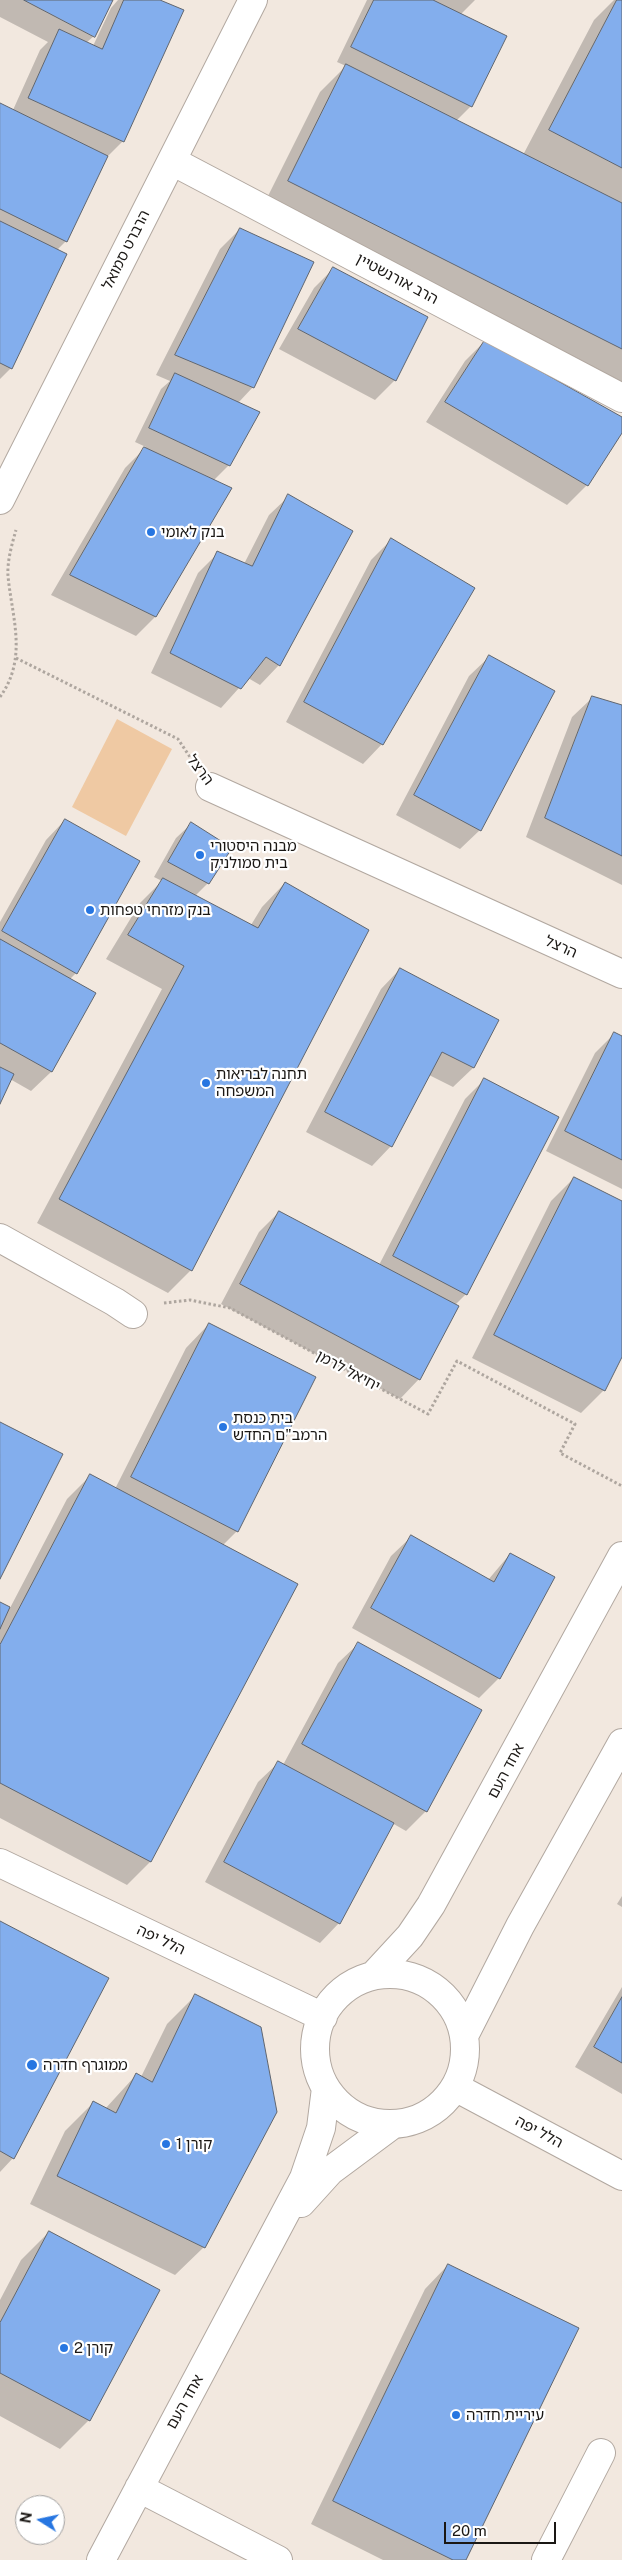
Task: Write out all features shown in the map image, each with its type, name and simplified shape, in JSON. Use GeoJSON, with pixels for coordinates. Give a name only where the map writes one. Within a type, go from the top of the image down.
{"type":"FeatureCollection","features":[{"type":"Feature","properties":{"kind":"street","name":"הרברט סמואל"},"geometry":{"type":"LineString","coordinates":[[0,500],[253,0]]}},
{"type":"Feature","properties":{"kind":"street","name":"הרב אורנשטיין"},"geometry":{"type":"LineString","coordinates":[[172,161],[622,398]]}},
{"type":"Feature","properties":{"kind":"street","name":"הרצל"},"geometry":{"type":"LineString","coordinates":[[210,787],[622,974]]}},
{"type":"Feature","properties":{"kind":"street"},"geometry":{"type":"LineString","coordinates":[[0,1238],[116,1302],[133,1314]]}},
{"type":"Feature","properties":{"kind":"street","name":"אחד העם"},"geometry":{"type":"LineString","coordinates":[[374,1975],[410,1936],[436,1896],[622,1556]]}},
{"type":"Feature","properties":{"kind":"street"},"geometry":{"type":"LineString","coordinates":[[465,2034],[520,1926],[622,1742]]}},
{"type":"Feature","properties":{"kind":"street","name":"הלל יפה"},"geometry":{"type":"LineString","coordinates":[[0,1863],[323,2017]]}},
{"type":"Feature","properties":{"kind":"street"},"geometry":{"type":"LineString","coordinates":[[394,1973],[413,1976],[432,1985],[447,1998],[458,2015],[465,2034],[466,2052],[463,2070],[455,2087],[444,2102],[429,2114],[411,2122],[392,2125],[373,2123],[354,2115],[338,2104],[326,2088],[319,2074],[315,2058],[315,2042],[323,2017],[334,1998],[346,1987],[374,1975],[394,1973]]}},
{"type":"Feature","properties":{"kind":"street","name":"הלל יפה"},"geometry":{"type":"LineString","coordinates":[[455,2087],[622,2176]]}},
{"type":"Feature","properties":{"kind":"street","name":"אחד העם"},"geometry":{"type":"LineString","coordinates":[[101,2560],[271,2244],[313,2158],[321,2128],[326,2088]]}},
{"type":"Feature","properties":{"kind":"street","name":"אחד העם"},"geometry":{"type":"LineString","coordinates":[[271,2244],[302,2202],[330,2171],[392,2125]]}},
{"type":"Feature","properties":{"kind":"street"},"geometry":{"type":"LineString","coordinates":[[546,2560],[601,2453]]}},
{"type":"Feature","properties":{"kind":"street"},"geometry":{"type":"LineString","coordinates":[[139,2488],[278,2560]]}},
{"type":"Feature","properties":{"kind":"path"},"geometry":{"type":"LineString","coordinates":[[0,697],[16,658],[18,629],[8,574],[12,544],[17,526]]}},
{"type":"Feature","properties":{"kind":"path","name":"הרצל"},"geometry":{"type":"LineString","coordinates":[[16,658],[178,740],[210,787]]}},
{"type":"Feature","properties":{"kind":"path","name":"יחיאל לרמן"},"geometry":{"type":"LineString","coordinates":[[133,1314],[151,1306],[190,1300],[230,1308],[428,1414],[457,1361],[575,1424],[560,1453],[622,1486]]}},
{"type":"Feature","properties":{"kind":"shaded area"},"geometry":{"type":"Polygon","coordinates":[[[117,719],[172,749],[126,836],[72,807],[117,719]]]}},
{"type":"Feature","properties":{"kind":"building"},"geometry":{"type":"Polygon","coordinates":[[[24,0],[113,0],[95,37],[24,0]]]}},
{"type":"Feature","properties":{"kind":"building"},"geometry":{"type":"Polygon","coordinates":[[[124,0],[160,0],[184,10],[124,142],[28,98],[59,29],[102,49],[124,0]]]}},
{"type":"Feature","properties":{"kind":"building"},"geometry":{"type":"Polygon","coordinates":[[[374,0],[433,0],[507,36],[472,107],[351,47],[374,0]]]}},
{"type":"Feature","properties":{"kind":"building"},"geometry":{"type":"Polygon","coordinates":[[[617,0],[622,0],[622,168],[549,130],[617,0]]]}},
{"type":"Feature","properties":{"kind":"building"},"geometry":{"type":"Polygon","coordinates":[[[346,64],[622,203],[622,349],[288,181],[346,64]]]}},
{"type":"Feature","properties":{"kind":"building"},"geometry":{"type":"Polygon","coordinates":[[[0,103],[108,156],[67,242],[0,209],[0,103]]]}},
{"type":"Feature","properties":{"kind":"building"},"geometry":{"type":"Polygon","coordinates":[[[0,221],[67,254],[12,369],[0,363],[0,221]]]}},
{"type":"Feature","properties":{"kind":"building"},"geometry":{"type":"Polygon","coordinates":[[[240,228],[314,262],[254,388],[175,355],[240,228]]]}},
{"type":"Feature","properties":{"kind":"building"},"geometry":{"type":"Polygon","coordinates":[[[333,267],[428,317],[396,381],[298,329],[333,267]]]}},
{"type":"Feature","properties":{"kind":"building"},"geometry":{"type":"Polygon","coordinates":[[[485,340],[622,417],[622,433],[588,486],[445,402],[485,340]]]}},
{"type":"Feature","properties":{"kind":"building"},"geometry":{"type":"Polygon","coordinates":[[[175,373],[260,412],[230,466],[149,428],[175,373]]]}},
{"type":"Feature","properties":{"kind":"building","name":"בנק לאומי"},"geometry":{"type":"Polygon","coordinates":[[[144,447],[232,488],[156,617],[70,575],[144,447]]]}},
{"type":"Feature","properties":{"kind":"building"},"geometry":{"type":"Polygon","coordinates":[[[288,494],[353,531],[280,666],[266,657],[241,689],[170,653],[217,551],[252,566],[288,494]]]}},
{"type":"Feature","properties":{"kind":"building"},"geometry":{"type":"Polygon","coordinates":[[[391,538],[475,588],[383,745],[304,702],[391,538]]]}},
{"type":"Feature","properties":{"kind":"building"},"geometry":{"type":"Polygon","coordinates":[[[489,655],[555,691],[481,831],[414,795],[489,655]]]}},
{"type":"Feature","properties":{"kind":"building"},"geometry":{"type":"Polygon","coordinates":[[[592,696],[622,705],[622,856],[545,818],[592,696]]]}},
{"type":"Feature","properties":{"kind":"building"},"geometry":{"type":"Polygon","coordinates":[[[65,819],[140,861],[77,974],[2,931],[65,819]]]}},
{"type":"Feature","properties":{"kind":"building","name":"מבנה היסטורי בית סמולניק"},"geometry":{"type":"Polygon","coordinates":[[[191,822],[232,848],[209,884],[168,862],[191,822]]]}},
{"type":"Feature","properties":{"kind":"building","name":"תחנה לבריאות המשפחה"},"geometry":{"type":"Polygon","coordinates":[[[163,878],[258,928],[285,882],[369,930],[192,1271],[59,1199],[184,966],[128,935],[163,878]]]}},
{"type":"Feature","properties":{"kind":"building"},"geometry":{"type":"Polygon","coordinates":[[[0,939],[96,993],[52,1072],[0,1043],[0,939]]]}},
{"type":"Feature","properties":{"kind":"building"},"geometry":{"type":"Polygon","coordinates":[[[400,968],[499,1020],[474,1068],[442,1052],[392,1147],[325,1112],[400,968]]]}},
{"type":"Feature","properties":{"kind":"building"},"geometry":{"type":"Polygon","coordinates":[[[614,1032],[622,1036],[622,1160],[565,1131],[614,1032]]]}},
{"type":"Feature","properties":{"kind":"building"},"geometry":{"type":"Polygon","coordinates":[[[0,1067],[14,1074],[0,1104],[0,1067]]]}},
{"type":"Feature","properties":{"kind":"building"},"geometry":{"type":"Polygon","coordinates":[[[484,1078],[559,1117],[467,1295],[393,1256],[484,1078]]]}},
{"type":"Feature","properties":{"kind":"building"},"geometry":{"type":"Polygon","coordinates":[[[574,1177],[622,1201],[622,1357],[605,1391],[494,1335],[574,1177]]]}},
{"type":"Feature","properties":{"kind":"building"},"geometry":{"type":"Polygon","coordinates":[[[279,1211],[459,1306],[420,1380],[240,1284],[279,1211]]]}},
{"type":"Feature","properties":{"kind":"building","name":"בית כנסת הרמב\"ם החדש"},"geometry":{"type":"Polygon","coordinates":[[[209,1323],[316,1377],[238,1532],[131,1477],[209,1323]]]}},
{"type":"Feature","properties":{"kind":"building"},"geometry":{"type":"Polygon","coordinates":[[[0,1422],[63,1454],[0,1579],[0,1422]]]}},
{"type":"Feature","properties":{"kind":"building"},"geometry":{"type":"Polygon","coordinates":[[[90,1474],[298,1584],[151,1862],[0,1783],[0,1645],[90,1474]]]}},
{"type":"Feature","properties":{"kind":"building"},"geometry":{"type":"Polygon","coordinates":[[[411,1535],[494,1582],[510,1553],[555,1577],[500,1679],[371,1608],[411,1535]]]}},
{"type":"Feature","properties":{"kind":"building"},"geometry":{"type":"Polygon","coordinates":[[[0,1602],[10,1607],[0,1629],[0,1602]]]}},
{"type":"Feature","properties":{"kind":"building"},"geometry":{"type":"Polygon","coordinates":[[[358,1642],[482,1710],[427,1812],[302,1744],[358,1642]]]}},
{"type":"Feature","properties":{"kind":"building"},"geometry":{"type":"Polygon","coordinates":[[[278,1761],[394,1823],[340,1924],[224,1862],[278,1761]]]}},
{"type":"Feature","properties":{"kind":"building","name":"ממוגרף חדרה"},"geometry":{"type":"Polygon","coordinates":[[[0,1921],[109,1978],[14,2159],[0,2151],[0,1921]]]}},
{"type":"Feature","properties":{"kind":"building","name":"קורן 1"},"geometry":{"type":"Polygon","coordinates":[[[195,1994],[261,2027],[277,2112],[205,2248],[57,2176],[93,2101],[116,2113],[136,2073],[152,2082],[195,1994]]]}},
{"type":"Feature","properties":{"kind":"building"},"geometry":{"type":"Polygon","coordinates":[[[622,1997],[622,2063],[594,2047],[622,1997]]]}},
{"type":"Feature","properties":{"kind":"building","name":"קורן 2"},"geometry":{"type":"Polygon","coordinates":[[[49,2231],[160,2290],[90,2421],[0,2373],[0,2323],[49,2231]]]}},
{"type":"Feature","properties":{"kind":"building","name":"עיריית חדרה"},"geometry":{"type":"Polygon","coordinates":[[[448,2264],[579,2328],[466,2560],[453,2560],[333,2501],[448,2264]]]}},
{"type":"Feature","properties":{"kind":"place","name":"בנק לאומי"},"geometry":{"type":"Point","coordinates":[151,532]}},
{"type":"Feature","properties":{"kind":"place","name":"מבנה היסטורי בית סמולניק"},"geometry":{"type":"Point","coordinates":[200,855]}},
{"type":"Feature","properties":{"kind":"place","name":"בנק מזרחי טפחות"},"geometry":{"type":"Point","coordinates":[90,910]}},
{"type":"Feature","properties":{"kind":"place","name":"תחנה לבריאות המשפחה"},"geometry":{"type":"Point","coordinates":[206,1083]}},
{"type":"Feature","properties":{"kind":"place","name":"בית כנסת הרמב\"ם החדש"},"geometry":{"type":"Point","coordinates":[223,1427]}},
{"type":"Feature","properties":{"kind":"place","name":"ממוגרף חדרה"},"geometry":{"type":"Point","coordinates":[32,2065]}},
{"type":"Feature","properties":{"kind":"place","name":"קורן 1"},"geometry":{"type":"Point","coordinates":[166,2144]}},
{"type":"Feature","properties":{"kind":"place","name":"קורן 2"},"geometry":{"type":"Point","coordinates":[64,2348]}},
{"type":"Feature","properties":{"kind":"place","name":"עיריית חדרה"},"geometry":{"type":"Point","coordinates":[456,2415]}}]}
